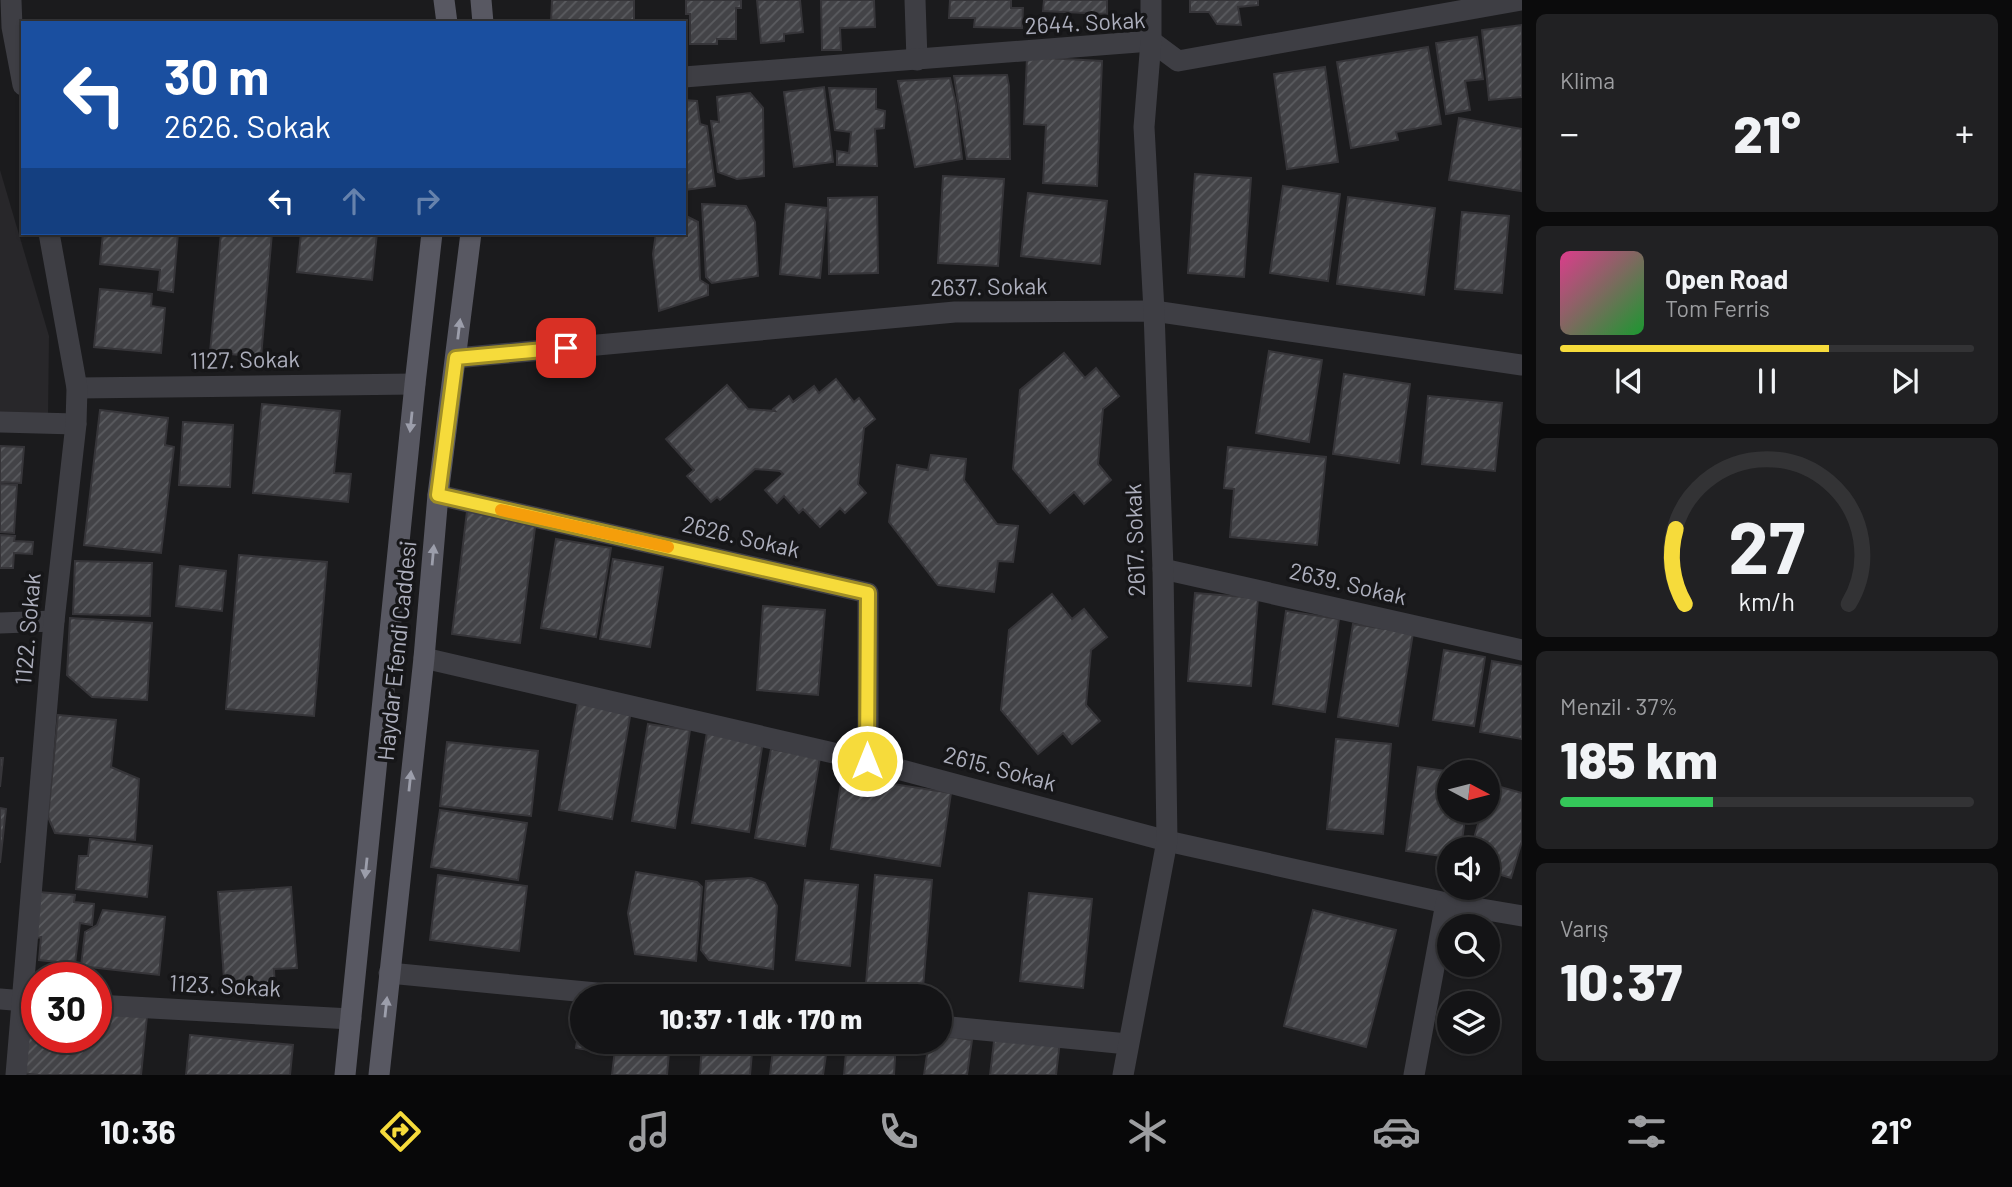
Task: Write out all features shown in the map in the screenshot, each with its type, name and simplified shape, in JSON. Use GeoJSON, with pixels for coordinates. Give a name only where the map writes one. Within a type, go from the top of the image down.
{"type":"FeatureCollection","features":[{"type":"Feature","properties":{"kind":"main road"},"geometry":{"type":"LineString","coordinates":[[444,0],[447,21]]}},
{"type":"Feature","properties":{"kind":"main road"},"geometry":{"type":"LineString","coordinates":[[481,0],[483,21]]}},
{"type":"Feature","properties":{"kind":"main road","name":"Haydar Efendi Caddesi"},"geometry":{"type":"LineString","coordinates":[[345,1075],[432,235]]}},
{"type":"Feature","properties":{"kind":"main road","name":"Haydar Efendi Caddesi"},"geometry":{"type":"LineString","coordinates":[[379,1075],[424,658],[438,495],[471,235]]}},
{"type":"Feature","properties":{"kind":"street"},"geometry":{"type":"LineString","coordinates":[[11,0],[12,27],[21,74]]}},
{"type":"Feature","properties":{"kind":"street"},"geometry":{"type":"LineString","coordinates":[[915,0],[917,60]]}},
{"type":"Feature","properties":{"kind":"street","name":"2617. Sokak"},"geometry":{"type":"LineString","coordinates":[[1123,1075],[1167,841],[1163,569],[1144,127],[1152,41],[1151,0]]}},
{"type":"Feature","properties":{"kind":"street","name":"2644. Sokak"},"geometry":{"type":"LineString","coordinates":[[686,77],[1152,41],[1178,61],[1521,0]]}},
{"type":"Feature","properties":{"kind":"street","name":"1122. Sokak"},"geometry":{"type":"LineString","coordinates":[[32,962],[54,621],[76,424],[77,388],[49,235]]}},
{"type":"Feature","properties":{"kind":"street","name":"2637. Sokak"},"geometry":{"type":"LineString","coordinates":[[456,358],[955,312],[1154,311],[1522,365]]}},
{"type":"Feature","properties":{"kind":"street","name":"1127. Sokak"},"geometry":{"type":"LineString","coordinates":[[77,388],[415,384]]}},
{"type":"Feature","properties":{"kind":"street"},"geometry":{"type":"LineString","coordinates":[[0,422],[76,424]]}},
{"type":"Feature","properties":{"kind":"street","name":"2626. Sokak"},"geometry":{"type":"LineString","coordinates":[[438,495],[868,593],[867,761]]}},
{"type":"Feature","properties":{"kind":"street","name":"2639. Sokak"},"geometry":{"type":"LineString","coordinates":[[1163,569],[1522,650]]}},
{"type":"Feature","properties":{"kind":"street"},"geometry":{"type":"LineString","coordinates":[[0,623],[54,621]]}},
{"type":"Feature","properties":{"kind":"street","name":"2615. Sokak"},"geometry":{"type":"LineString","coordinates":[[424,658],[867,761],[1167,841],[1446,903],[1522,916]]}},
{"type":"Feature","properties":{"kind":"street"},"geometry":{"type":"LineString","coordinates":[[1414,1075],[1446,903]]}},
{"type":"Feature","properties":{"kind":"street"},"geometry":{"type":"LineString","coordinates":[[389,973],[570,990]]}},
{"type":"Feature","properties":{"kind":"street"},"geometry":{"type":"LineString","coordinates":[[0,999],[21,1001]]}},
{"type":"Feature","properties":{"kind":"street","name":"1123. Sokak"},"geometry":{"type":"LineString","coordinates":[[112,1006],[351,1018]]}},
{"type":"Feature","properties":{"kind":"street"},"geometry":{"type":"LineString","coordinates":[[952,1027],[1128,1044]]}},
{"type":"Feature","properties":{"kind":"street","name":"1122. Sokak"},"geometry":{"type":"LineString","coordinates":[[16,1075],[21,1047]]}},
{"type":"Feature","properties":{"kind":"shaded area"},"geometry":{"type":"Polygon","coordinates":[[[0,170],[49,336],[48,417],[0,416],[0,170]]]}},
{"type":"Feature","properties":{"kind":"building"},"geometry":{"type":"Polygon","coordinates":[[[552,0],[634,0],[634,21],[551,21],[552,0]]]}},
{"type":"Feature","properties":{"kind":"building"},"geometry":{"type":"Polygon","coordinates":[[[686,0],[741,0],[741,8],[736,8],[736,39],[717,39],[717,44],[690,44],[690,14],[686,14],[686,0]]]}},
{"type":"Feature","properties":{"kind":"building"},"geometry":{"type":"Polygon","coordinates":[[[757,0],[800,0],[803,32],[784,34],[784,41],[761,43],[757,0]]]}},
{"type":"Feature","properties":{"kind":"building"},"geometry":{"type":"Polygon","coordinates":[[[821,0],[874,0],[875,27],[840,28],[841,50],[822,50],[821,0]]]}},
{"type":"Feature","properties":{"kind":"building"},"geometry":{"type":"Polygon","coordinates":[[[950,0],[1011,0],[1011,8],[1023,8],[1022,28],[974,27],[975,18],[949,18],[950,0]]]}},
{"type":"Feature","properties":{"kind":"building"},"geometry":{"type":"Polygon","coordinates":[[[1044,0],[1107,0],[1107,14],[1043,11],[1044,0]]]}},
{"type":"Feature","properties":{"kind":"building"},"geometry":{"type":"Polygon","coordinates":[[[1190,0],[1258,0],[1258,5],[1238,7],[1241,25],[1217,24],[1209,12],[1190,12],[1190,0]]]}},
{"type":"Feature","properties":{"kind":"building"},"geometry":{"type":"Polygon","coordinates":[[[1522,25],[1522,97],[1489,100],[1482,30],[1522,25]]]}},
{"type":"Feature","properties":{"kind":"building"},"geometry":{"type":"Polygon","coordinates":[[[1477,37],[1483,79],[1465,81],[1470,110],[1446,114],[1436,43],[1477,37]]]}},
{"type":"Feature","properties":{"kind":"building"},"geometry":{"type":"Polygon","coordinates":[[[1428,47],[1441,124],[1396,132],[1398,140],[1351,148],[1337,62],[1428,47]]]}},
{"type":"Feature","properties":{"kind":"building"},"geometry":{"type":"Polygon","coordinates":[[[1027,57],[1102,61],[1097,186],[1043,183],[1046,125],[1024,124],[1027,57]]]}},
{"type":"Feature","properties":{"kind":"building"},"geometry":{"type":"Polygon","coordinates":[[[1325,67],[1338,162],[1287,169],[1274,74],[1325,67]]]}},
{"type":"Feature","properties":{"kind":"building"},"geometry":{"type":"Polygon","coordinates":[[[1007,75],[1010,159],[967,159],[954,76],[1007,75]]]}},
{"type":"Feature","properties":{"kind":"building"},"geometry":{"type":"Polygon","coordinates":[[[950,78],[956,104],[962,159],[915,167],[898,81],[950,78]]]}},
{"type":"Feature","properties":{"kind":"building"},"geometry":{"type":"Polygon","coordinates":[[[824,87],[833,162],[794,167],[784,92],[824,87]]]}},
{"type":"Feature","properties":{"kind":"building"},"geometry":{"type":"Polygon","coordinates":[[[829,88],[876,89],[876,109],[885,111],[884,128],[875,129],[877,166],[837,165],[837,151],[849,153],[851,132],[835,130],[829,88]]]}},
{"type":"Feature","properties":{"kind":"building"},"geometry":{"type":"Polygon","coordinates":[[[750,93],[763,108],[764,176],[737,179],[718,172],[711,121],[719,122],[717,97],[750,93]]]}},
{"type":"Feature","properties":{"kind":"building"},"geometry":{"type":"Polygon","coordinates":[[[686,100],[697,101],[700,124],[707,126],[715,186],[686,190],[686,100]]]}},
{"type":"Feature","properties":{"kind":"building"},"geometry":{"type":"Polygon","coordinates":[[[1459,118],[1522,129],[1521,191],[1449,180],[1459,118]]]}},
{"type":"Feature","properties":{"kind":"building"},"geometry":{"type":"Polygon","coordinates":[[[1195,174],[1251,178],[1244,277],[1188,273],[1195,174]]]}},
{"type":"Feature","properties":{"kind":"building"},"geometry":{"type":"Polygon","coordinates":[[[943,176],[1004,179],[998,266],[938,263],[943,176]]]}},
{"type":"Feature","properties":{"kind":"building"},"geometry":{"type":"Polygon","coordinates":[[[1283,186],[1340,194],[1328,281],[1270,273],[1283,186]]]}},
{"type":"Feature","properties":{"kind":"building"},"geometry":{"type":"Polygon","coordinates":[[[1028,193],[1107,201],[1100,264],[1021,256],[1028,193]]]}},
{"type":"Feature","properties":{"kind":"building"},"geometry":{"type":"Polygon","coordinates":[[[877,197],[878,273],[829,274],[828,198],[877,197]]]}},
{"type":"Feature","properties":{"kind":"building"},"geometry":{"type":"Polygon","coordinates":[[[1348,197],[1435,208],[1424,295],[1337,284],[1348,197]]]}},
{"type":"Feature","properties":{"kind":"building"},"geometry":{"type":"Polygon","coordinates":[[[702,204],[746,206],[755,222],[758,276],[712,283],[706,277],[702,204]]]}},
{"type":"Feature","properties":{"kind":"building"},"geometry":{"type":"Polygon","coordinates":[[[786,204],[827,208],[820,278],[780,274],[786,204]]]}},
{"type":"Feature","properties":{"kind":"building"},"geometry":{"type":"Polygon","coordinates":[[[1462,212],[1509,216],[1502,293],[1455,289],[1462,212]]]}},
{"type":"Feature","properties":{"kind":"building"},"geometry":{"type":"Polygon","coordinates":[[[686,216],[698,222],[700,280],[708,285],[708,295],[659,311],[653,254],[656,235],[686,235],[686,216]]]}},
{"type":"Feature","properties":{"kind":"building"},"geometry":{"type":"Polygon","coordinates":[[[103,235],[178,235],[173,292],[158,290],[160,270],[100,264],[103,235]]]}},
{"type":"Feature","properties":{"kind":"building"},"geometry":{"type":"Polygon","coordinates":[[[221,235],[272,235],[261,357],[210,352],[221,235]]]}},
{"type":"Feature","properties":{"kind":"building"},"geometry":{"type":"Polygon","coordinates":[[[301,235],[377,235],[372,280],[297,272],[301,235]]]}},
{"type":"Feature","properties":{"kind":"building"},"geometry":{"type":"Polygon","coordinates":[[[100,289],[152,294],[151,306],[165,308],[161,353],[94,347],[100,289]]]}},
{"type":"Feature","properties":{"kind":"building"},"geometry":{"type":"Polygon","coordinates":[[[1269,351],[1322,360],[1309,442],[1256,433],[1269,351]]]}},
{"type":"Feature","properties":{"kind":"building"},"geometry":{"type":"Polygon","coordinates":[[[1064,353],[1085,378],[1096,368],[1119,396],[1103,409],[1098,464],[1111,480],[1084,504],[1074,492],[1050,513],[1013,469],[1020,390],[1064,353]]]}},
{"type":"Feature","properties":{"kind":"building"},"geometry":{"type":"Polygon","coordinates":[[[1344,374],[1410,384],[1399,463],[1333,454],[1344,374]]]}},
{"type":"Feature","properties":{"kind":"building"},"geometry":{"type":"Polygon","coordinates":[[[836,379],[854,402],[859,398],[875,419],[864,428],[858,484],[866,493],[845,513],[840,508],[820,527],[803,509],[799,513],[784,496],[777,503],[765,490],[783,474],[780,471],[755,469],[720,500],[717,497],[711,502],[687,476],[694,470],[666,439],[727,385],[748,409],[775,411],[773,409],[789,396],[793,402],[814,386],[819,393],[836,379]]]}},
{"type":"Feature","properties":{"kind":"building"},"geometry":{"type":"Polygon","coordinates":[[[1428,396],[1502,403],[1495,471],[1422,464],[1428,396]]]}},
{"type":"Feature","properties":{"kind":"building"},"geometry":{"type":"Polygon","coordinates":[[[262,404],[340,411],[334,473],[351,474],[348,502],[253,493],[262,404]]]}},
{"type":"Feature","properties":{"kind":"building"},"geometry":{"type":"Polygon","coordinates":[[[100,410],[168,418],[165,445],[174,447],[161,553],[84,545],[100,410]]]}},
{"type":"Feature","properties":{"kind":"building"},"geometry":{"type":"Polygon","coordinates":[[[183,422],[233,425],[230,487],[179,485],[183,422]]]}},
{"type":"Feature","properties":{"kind":"building"},"geometry":{"type":"Polygon","coordinates":[[[0,446],[24,447],[21,483],[0,482],[0,446]]]}},
{"type":"Feature","properties":{"kind":"building"},"geometry":{"type":"Polygon","coordinates":[[[1228,447],[1326,457],[1317,545],[1230,537],[1234,489],[1224,488],[1228,447]]]}},
{"type":"Feature","properties":{"kind":"building"},"geometry":{"type":"Polygon","coordinates":[[[931,455],[966,459],[964,480],[997,524],[1018,526],[1013,562],[998,561],[994,592],[938,585],[889,522],[897,465],[928,470],[931,455]]]}},
{"type":"Feature","properties":{"kind":"building"},"geometry":{"type":"Polygon","coordinates":[[[0,484],[17,485],[14,533],[0,532],[0,484]]]}},
{"type":"Feature","properties":{"kind":"building"},"geometry":{"type":"Polygon","coordinates":[[[467,511],[536,520],[520,643],[452,634],[467,511]]]}},
{"type":"Feature","properties":{"kind":"building"},"geometry":{"type":"Polygon","coordinates":[[[0,535],[15,536],[14,541],[33,542],[32,554],[14,553],[13,568],[0,568],[0,535]]]}},
{"type":"Feature","properties":{"kind":"building"},"geometry":{"type":"Polygon","coordinates":[[[556,539],[611,548],[596,637],[541,628],[556,539]]]}},
{"type":"Feature","properties":{"kind":"building"},"geometry":{"type":"Polygon","coordinates":[[[239,555],[327,562],[314,716],[226,709],[239,555]]]}},
{"type":"Feature","properties":{"kind":"building"},"geometry":{"type":"Polygon","coordinates":[[[613,559],[663,567],[650,647],[600,639],[613,559]]]}},
{"type":"Feature","properties":{"kind":"building"},"geometry":{"type":"Polygon","coordinates":[[[75,561],[152,563],[150,616],[73,614],[75,561]]]}},
{"type":"Feature","properties":{"kind":"building"},"geometry":{"type":"Polygon","coordinates":[[[180,566],[226,571],[222,611],[176,606],[180,566]]]}},
{"type":"Feature","properties":{"kind":"building"},"geometry":{"type":"Polygon","coordinates":[[[1195,593],[1258,598],[1251,686],[1188,681],[1195,593]]]}},
{"type":"Feature","properties":{"kind":"building"},"geometry":{"type":"Polygon","coordinates":[[[1052,594],[1072,619],[1084,609],[1107,637],[1091,650],[1086,705],[1100,721],[1072,744],[1063,733],[1038,754],[1001,710],[1009,630],[1052,594]]]}},
{"type":"Feature","properties":{"kind":"building"},"geometry":{"type":"Polygon","coordinates":[[[763,606],[825,610],[818,695],[757,690],[763,606]]]}},
{"type":"Feature","properties":{"kind":"building"},"geometry":{"type":"Polygon","coordinates":[[[1286,611],[1339,619],[1325,712],[1273,704],[1286,611]]]}},
{"type":"Feature","properties":{"kind":"building"},"geometry":{"type":"Polygon","coordinates":[[[70,618],[152,623],[147,700],[92,697],[67,675],[70,618]]]}},
{"type":"Feature","properties":{"kind":"building"},"geometry":{"type":"Polygon","coordinates":[[[1353,624],[1413,633],[1398,726],[1338,717],[1353,624]]]}},
{"type":"Feature","properties":{"kind":"building"},"geometry":{"type":"Polygon","coordinates":[[[1444,650],[1485,657],[1474,726],[1433,720],[1444,650]]]}},
{"type":"Feature","properties":{"kind":"building"},"geometry":{"type":"Polygon","coordinates":[[[1492,661],[1522,666],[1522,739],[1480,732],[1492,661]]]}},
{"type":"Feature","properties":{"kind":"building"},"geometry":{"type":"Polygon","coordinates":[[[578,702],[631,711],[612,819],[559,810],[578,702]]]}},
{"type":"Feature","properties":{"kind":"building"},"geometry":{"type":"Polygon","coordinates":[[[58,715],[116,720],[111,767],[139,779],[135,840],[55,833],[48,817],[58,715]]]}},
{"type":"Feature","properties":{"kind":"building"},"geometry":{"type":"Polygon","coordinates":[[[648,724],[690,730],[675,828],[632,821],[648,724]]]}},
{"type":"Feature","properties":{"kind":"building"},"geometry":{"type":"Polygon","coordinates":[[[707,732],[763,741],[749,832],[692,823],[707,732]]]}},
{"type":"Feature","properties":{"kind":"building"},"geometry":{"type":"Polygon","coordinates":[[[1336,739],[1391,744],[1383,834],[1327,829],[1336,739]]]}},
{"type":"Feature","properties":{"kind":"building"},"geometry":{"type":"Polygon","coordinates":[[[447,742],[538,751],[531,816],[440,806],[447,742]]]}},
{"type":"Feature","properties":{"kind":"building"},"geometry":{"type":"Polygon","coordinates":[[[771,749],[820,757],[805,846],[755,838],[771,749]]]}},
{"type":"Feature","properties":{"kind":"building"},"geometry":{"type":"Polygon","coordinates":[[[0,758],[3,758],[0,787],[0,758]]]}},
{"type":"Feature","properties":{"kind":"building"},"geometry":{"type":"Polygon","coordinates":[[[1418,767],[1437,770],[1437,823],[1464,823],[1463,837],[1437,837],[1437,855],[1406,851],[1418,767]]]}},
{"type":"Feature","properties":{"kind":"building"},"geometry":{"type":"Polygon","coordinates":[[[842,776],[951,793],[940,866],[831,849],[842,776]]]}},
{"type":"Feature","properties":{"kind":"building"},"geometry":{"type":"Polygon","coordinates":[[[1500,787],[1522,793],[1522,841],[1511,878],[1500,875],[1500,837],[1474,837],[1478,823],[1500,823],[1500,787]]]}},
{"type":"Feature","properties":{"kind":"building"},"geometry":{"type":"Polygon","coordinates":[[[0,808],[6,809],[0,863],[0,808]]]}},
{"type":"Feature","properties":{"kind":"building"},"geometry":{"type":"Polygon","coordinates":[[[440,810],[527,823],[518,880],[431,867],[440,810]]]}},
{"type":"Feature","properties":{"kind":"building"},"geometry":{"type":"Polygon","coordinates":[[[90,839],[152,846],[147,897],[76,889],[79,856],[88,856],[90,839]]]}},
{"type":"Feature","properties":{"kind":"building"},"geometry":{"type":"Polygon","coordinates":[[[636,872],[697,882],[702,887],[696,961],[635,954],[628,913],[636,872]]]}},
{"type":"Feature","properties":{"kind":"building"},"geometry":{"type":"Polygon","coordinates":[[[438,875],[527,886],[519,951],[430,940],[438,875]]]}},
{"type":"Feature","properties":{"kind":"building"},"geometry":{"type":"Polygon","coordinates":[[[875,875],[932,880],[923,984],[866,984],[875,875]]]}},
{"type":"Feature","properties":{"kind":"building"},"geometry":{"type":"Polygon","coordinates":[[[751,878],[765,883],[777,906],[773,969],[709,960],[701,950],[706,881],[751,878]]]}},
{"type":"Feature","properties":{"kind":"building"},"geometry":{"type":"Polygon","coordinates":[[[805,880],[858,885],[850,966],[796,960],[805,880]]]}},
{"type":"Feature","properties":{"kind":"building"},"geometry":{"type":"Polygon","coordinates":[[[291,887],[297,968],[274,969],[275,990],[225,994],[218,892],[291,887]]]}},
{"type":"Feature","properties":{"kind":"building"},"geometry":{"type":"Polygon","coordinates":[[[38,892],[75,895],[74,902],[94,904],[92,925],[80,923],[75,962],[39,960],[41,937],[33,939],[38,892]]]}},
{"type":"Feature","properties":{"kind":"building"},"geometry":{"type":"Polygon","coordinates":[[[1029,893],[1092,899],[1083,988],[1020,981],[1029,893]]]}},
{"type":"Feature","properties":{"kind":"building"},"geometry":{"type":"Polygon","coordinates":[[[103,910],[165,917],[159,975],[112,970],[112,962],[81,962],[85,932],[97,925],[103,910]]]}},
{"type":"Feature","properties":{"kind":"building"},"geometry":{"type":"Polygon","coordinates":[[[1313,910],[1396,930],[1366,1047],[1284,1026],[1313,910]]]}},
{"type":"Feature","properties":{"kind":"building"},"geometry":{"type":"Polygon","coordinates":[[[112,1012],[147,1016],[141,1075],[21,1073],[23,1053],[112,1053],[112,1012]]]}},
{"type":"Feature","properties":{"kind":"building"},"geometry":{"type":"Polygon","coordinates":[[[995,1033],[1060,1041],[1056,1075],[990,1075],[995,1033]]]}},
{"type":"Feature","properties":{"kind":"building"},"geometry":{"type":"Polygon","coordinates":[[[190,1035],[293,1045],[290,1075],[186,1075],[190,1035]]]}},
{"type":"Feature","properties":{"kind":"building"},"geometry":{"type":"Polygon","coordinates":[[[952,1037],[972,1040],[967,1075],[924,1075],[927,1054],[952,1054],[952,1037]]]}},
{"type":"Feature","properties":{"kind":"building"},"geometry":{"type":"Polygon","coordinates":[[[614,1054],[669,1054],[667,1075],[612,1075],[614,1054]]]}},
{"type":"Feature","properties":{"kind":"building"},"geometry":{"type":"Polygon","coordinates":[[[701,1054],[752,1054],[750,1075],[700,1075],[701,1054]]]}},
{"type":"Feature","properties":{"kind":"building"},"geometry":{"type":"Polygon","coordinates":[[[772,1054],[826,1054],[823,1075],[770,1075],[772,1054]]]}},
{"type":"Feature","properties":{"kind":"building"},"geometry":{"type":"Polygon","coordinates":[[[846,1054],[895,1054],[894,1075],[844,1075],[846,1054]]]}},
{"type":"Feature","properties":{"kind":"slow traffic"},"geometry":{"type":"LineString","coordinates":[[501,510],[668,547]]}},
{"type":"Feature","properties":{"kind":"route"},"geometry":{"type":"LineString","coordinates":[[566,348],[456,358],[438,495],[868,593],[867,761]]}}]}
